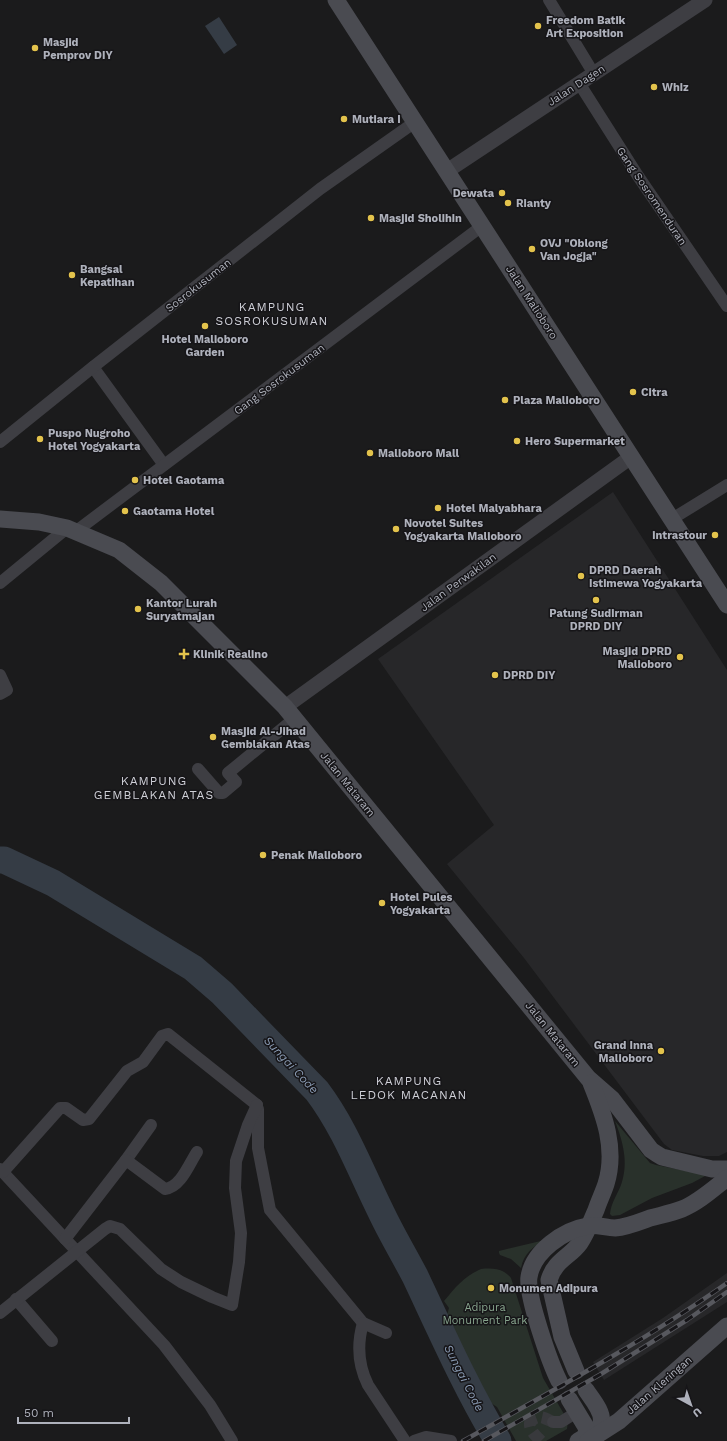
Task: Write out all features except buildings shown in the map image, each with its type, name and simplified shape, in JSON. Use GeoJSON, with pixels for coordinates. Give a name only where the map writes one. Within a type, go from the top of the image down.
{"type":"FeatureCollection","features":[{"type":"Feature","properties":{"kind":"main road","name":"Jalan Malioboro"},"geometry":{"type":"LineString","coordinates":[[336,0],[727,605]]}},
{"type":"Feature","properties":{"kind":"main road","name":"Jalan Mataram"},"geometry":{"type":"LineString","coordinates":[[0,519],[38,522],[71,530],[119,550],[161,583],[290,713],[588,1078],[612,1099],[651,1150],[662,1157],[712,1169],[727,1169]]}},
{"type":"Feature","properties":{"kind":"main road","name":"Jalan Mataram"},"geometry":{"type":"LineString","coordinates":[[576,1371],[562,1336],[549,1280],[551,1273],[560,1260],[579,1245],[606,1183],[610,1158],[610,1145],[605,1118],[588,1078]]}},
{"type":"Feature","properties":{"kind":"main road"},"geometry":{"type":"LineString","coordinates":[[559,1381],[544,1343],[528,1285],[536,1259],[550,1245],[564,1235],[589,1225],[606,1228],[622,1227],[682,1209],[696,1201],[727,1178]]}},
{"type":"Feature","properties":{"kind":"main road","name":"Jalan Kleringan"},"geometry":{"type":"LineString","coordinates":[[587,1440],[619,1421],[727,1326]]}},
{"type":"Feature","properties":{"kind":"main road"},"geometry":{"type":"LineString","coordinates":[[573,1406],[586,1427],[587,1433],[583,1438],[587,1440],[602,1422],[596,1406],[586,1390]]}},
{"type":"Feature","properties":{"kind":"street"},"geometry":{"type":"LineString","coordinates":[[549,0],[594,74]]}},
{"type":"Feature","properties":{"kind":"street","name":"Jalan Dagen"},"geometry":{"type":"LineString","coordinates":[[446,170],[706,0]]}},
{"type":"Feature","properties":{"kind":"street","name":"Gang Sosromenduran"},"geometry":{"type":"LineString","coordinates":[[578,84],[638,176],[727,306]]}},
{"type":"Feature","properties":{"kind":"street","name":"Sosrokusuman"},"geometry":{"type":"LineString","coordinates":[[0,442],[320,189],[415,122]]}},
{"type":"Feature","properties":{"kind":"street","name":"Gang Sosrokusuman"},"geometry":{"type":"LineString","coordinates":[[0,583],[71,530],[164,465],[482,226]]}},
{"type":"Feature","properties":{"kind":"street"},"geometry":{"type":"LineString","coordinates":[[93,367],[164,465]]}},
{"type":"Feature","properties":{"kind":"street","name":"Jalan Perwakilan"},"geometry":{"type":"LineString","coordinates":[[290,713],[631,456]]}},
{"type":"Feature","properties":{"kind":"street"},"geometry":{"type":"LineString","coordinates":[[672,519],[727,485]]}},
{"type":"Feature","properties":{"kind":"street"},"geometry":{"type":"LineString","coordinates":[[0,675],[7,690],[0,694]]}},
{"type":"Feature","properties":{"kind":"street"},"geometry":{"type":"LineString","coordinates":[[198,769],[219,793],[223,793],[236,782],[228,772],[290,713]]}},
{"type":"Feature","properties":{"kind":"street"},"geometry":{"type":"LineString","coordinates":[[232,1441],[210,1405],[164,1345],[1,1171],[60,1108],[66,1108],[83,1120],[89,1119],[127,1071],[143,1062],[162,1036],[168,1034],[258,1105]]}},
{"type":"Feature","properties":{"kind":"street"},"geometry":{"type":"LineString","coordinates":[[0,1314],[76,1251],[110,1226],[120,1229],[166,1272],[181,1282],[232,1305],[239,1262],[241,1233],[235,1188],[236,1161],[248,1125],[258,1105]]}},
{"type":"Feature","properties":{"kind":"street"},"geometry":{"type":"LineString","coordinates":[[258,1105],[258,1148],[270,1210],[363,1323],[386,1333]]}},
{"type":"Feature","properties":{"kind":"street"},"geometry":{"type":"LineString","coordinates":[[65,1239],[151,1125]]}},
{"type":"Feature","properties":{"kind":"street"},"geometry":{"type":"LineString","coordinates":[[126,1160],[165,1189],[170,1189],[179,1180],[197,1152]]}},
{"type":"Feature","properties":{"kind":"street"},"geometry":{"type":"LineString","coordinates":[[16,1300],[52,1341]]}},
{"type":"Feature","properties":{"kind":"street"},"geometry":{"type":"LineString","coordinates":[[363,1323],[360,1332],[358,1353],[364,1377],[386,1414],[405,1441]]}},
{"type":"Feature","properties":{"kind":"street"},"geometry":{"type":"LineString","coordinates":[[553,1422],[561,1422],[573,1406]]}},
{"type":"Feature","properties":{"kind":"street"},"geometry":{"type":"LineString","coordinates":[[414,1441],[426,1437],[451,1441]]}},
{"type":"Feature","properties":{"kind":"shaded area"},"geometry":{"type":"Polygon","coordinates":[[[219,17],[237,45],[224,54],[205,26],[219,17]]]}},
{"type":"Feature","properties":{"kind":"shaded area"},"geometry":{"type":"Polygon","coordinates":[[[613,492],[727,670],[727,1152],[719,1156],[703,1156],[672,1150],[664,1144],[524,958],[447,864],[494,825],[378,659],[613,492]]]}},
{"type":"Feature","properties":{"kind":"shaded area"},"geometry":{"type":"Polygon","coordinates":[[[727,1273],[727,1302],[604,1380],[593,1362],[663,1318],[727,1273]]]}},
{"type":"Feature","properties":{"kind":"green space"},"geometry":{"type":"Polygon","coordinates":[[[615,1121],[650,1163],[707,1175],[692,1183],[652,1198],[620,1215],[612,1216],[610,1214],[612,1206],[621,1185],[625,1169],[623,1145],[615,1121]]]}},
{"type":"Feature","properties":{"kind":"green space"},"geometry":{"type":"Polygon","coordinates":[[[545,1240],[527,1254],[521,1268],[511,1259],[500,1255],[499,1253],[499,1251],[545,1240]]]}},
{"type":"Feature","properties":{"kind":"green space","name":"Adipura Monument Park"},"geometry":{"type":"Polygon","coordinates":[[[481,1269],[501,1270],[511,1278],[543,1378],[568,1421],[567,1429],[546,1441],[516,1441],[497,1407],[488,1401],[448,1320],[447,1315],[449,1308],[444,1301],[465,1279],[481,1269]]]}},
{"type":"Feature","properties":{"kind":"waterway","name":"Sungai Code"},"geometry":{"type":"LineString","coordinates":[[0,860],[4,860],[53,883],[193,968],[222,993],[317,1091],[327,1105],[344,1135],[386,1222],[415,1276],[465,1380],[498,1441]]}},
{"type":"Feature","properties":{"kind":"tunnel"},"geometry":{"type":"LineString","coordinates":[[541,1441],[535,1435],[530,1423],[538,1417],[553,1422]]}},
{"type":"Feature","properties":{"kind":"railway"},"geometry":{"type":"LineString","coordinates":[[463,1441],[630,1346],[663,1326],[727,1283]]}},
{"type":"Feature","properties":{"kind":"railway"},"geometry":{"type":"LineString","coordinates":[[484,1441],[601,1374],[687,1320],[727,1292]]}},
{"type":"Feature","properties":{"kind":"place","name":"Freedom Batik Art Exposition"},"geometry":{"type":"Point","coordinates":[538,26]}},
{"type":"Feature","properties":{"kind":"place","name":"Masjid Pemprov DIY"},"geometry":{"type":"Point","coordinates":[35,48]}},
{"type":"Feature","properties":{"kind":"place","name":"Whiz"},"geometry":{"type":"Point","coordinates":[654,87]}},
{"type":"Feature","properties":{"kind":"place","name":"Mutiara I"},"geometry":{"type":"Point","coordinates":[344,119]}},
{"type":"Feature","properties":{"kind":"place","name":"Dewata"},"geometry":{"type":"Point","coordinates":[502,193]}},
{"type":"Feature","properties":{"kind":"place","name":"Rianty"},"geometry":{"type":"Point","coordinates":[508,203]}},
{"type":"Feature","properties":{"kind":"place","name":"Masjid Sholihin"},"geometry":{"type":"Point","coordinates":[371,218]}},
{"type":"Feature","properties":{"kind":"place","name":"OVJ \"Oblong Van Jogja\""},"geometry":{"type":"Point","coordinates":[532,249]}},
{"type":"Feature","properties":{"kind":"place","name":"Bangsal Kepatihan"},"geometry":{"type":"Point","coordinates":[72,275]}},
{"type":"Feature","properties":{"kind":"place","name":"Hotel Malioboro Garden"},"geometry":{"type":"Point","coordinates":[205,326]}},
{"type":"Feature","properties":{"kind":"place","name":"Citra"},"geometry":{"type":"Point","coordinates":[633,392]}},
{"type":"Feature","properties":{"kind":"place","name":"Plaza Malioboro"},"geometry":{"type":"Point","coordinates":[505,400]}},
{"type":"Feature","properties":{"kind":"place","name":"Puspo Nugroho Hotel Yogyakarta"},"geometry":{"type":"Point","coordinates":[40,439]}},
{"type":"Feature","properties":{"kind":"place","name":"Hero Supermarket"},"geometry":{"type":"Point","coordinates":[517,441]}},
{"type":"Feature","properties":{"kind":"place","name":"Malioboro Mall"},"geometry":{"type":"Point","coordinates":[370,453]}},
{"type":"Feature","properties":{"kind":"place","name":"Hotel Gaotama"},"geometry":{"type":"Point","coordinates":[135,480]}},
{"type":"Feature","properties":{"kind":"place","name":"Hotel Malyabhara"},"geometry":{"type":"Point","coordinates":[438,508]}},
{"type":"Feature","properties":{"kind":"place","name":"Gaotama Hotel"},"geometry":{"type":"Point","coordinates":[125,511]}},
{"type":"Feature","properties":{"kind":"place","name":"Novotel Suites Yogyakarta Malioboro"},"geometry":{"type":"Point","coordinates":[396,529]}},
{"type":"Feature","properties":{"kind":"place","name":"intrastour"},"geometry":{"type":"Point","coordinates":[715,535]}},
{"type":"Feature","properties":{"kind":"place","name":"DPRD Daerah Istimewa Yogyakarta"},"geometry":{"type":"Point","coordinates":[581,576]}},
{"type":"Feature","properties":{"kind":"place","name":"Patung Sudirman DPRD DIY"},"geometry":{"type":"Point","coordinates":[596,600]}},
{"type":"Feature","properties":{"kind":"place","name":"Kantor Lurah Suryatmajan"},"geometry":{"type":"Point","coordinates":[138,609]}},
{"type":"Feature","properties":{"kind":"place","name":"Klinik Realino"},"geometry":{"type":"Point","coordinates":[184,654]}},
{"type":"Feature","properties":{"kind":"place","name":"Masjid DPRD Malioboro"},"geometry":{"type":"Point","coordinates":[680,657]}},
{"type":"Feature","properties":{"kind":"place","name":"DPRD DIY"},"geometry":{"type":"Point","coordinates":[495,675]}},
{"type":"Feature","properties":{"kind":"place","name":"Masjid Al-Jihad Gemblakan Atas"},"geometry":{"type":"Point","coordinates":[213,737]}},
{"type":"Feature","properties":{"kind":"place","name":"Penak Malioboro"},"geometry":{"type":"Point","coordinates":[263,855]}},
{"type":"Feature","properties":{"kind":"place","name":"Hotel Pules Yogyakarta"},"geometry":{"type":"Point","coordinates":[382,903]}},
{"type":"Feature","properties":{"kind":"place","name":"Grand Inna Malioboro"},"geometry":{"type":"Point","coordinates":[661,1051]}},
{"type":"Feature","properties":{"kind":"place","name":"Monumen Adipura"},"geometry":{"type":"Point","coordinates":[491,1288]}},
{"type":"Feature","properties":{"kind":"district","name":"KAMPUNG SOSROKUSUMAN"},"geometry":{"type":"Point","coordinates":[272,314]}},
{"type":"Feature","properties":{"kind":"district","name":"KAMPUNG GEMBLAKAN ATAS"},"geometry":{"type":"Point","coordinates":[154,788]}},
{"type":"Feature","properties":{"kind":"district","name":"KAMPUNG LEDOK MACANAN"},"geometry":{"type":"Point","coordinates":[409,1088]}}]}
